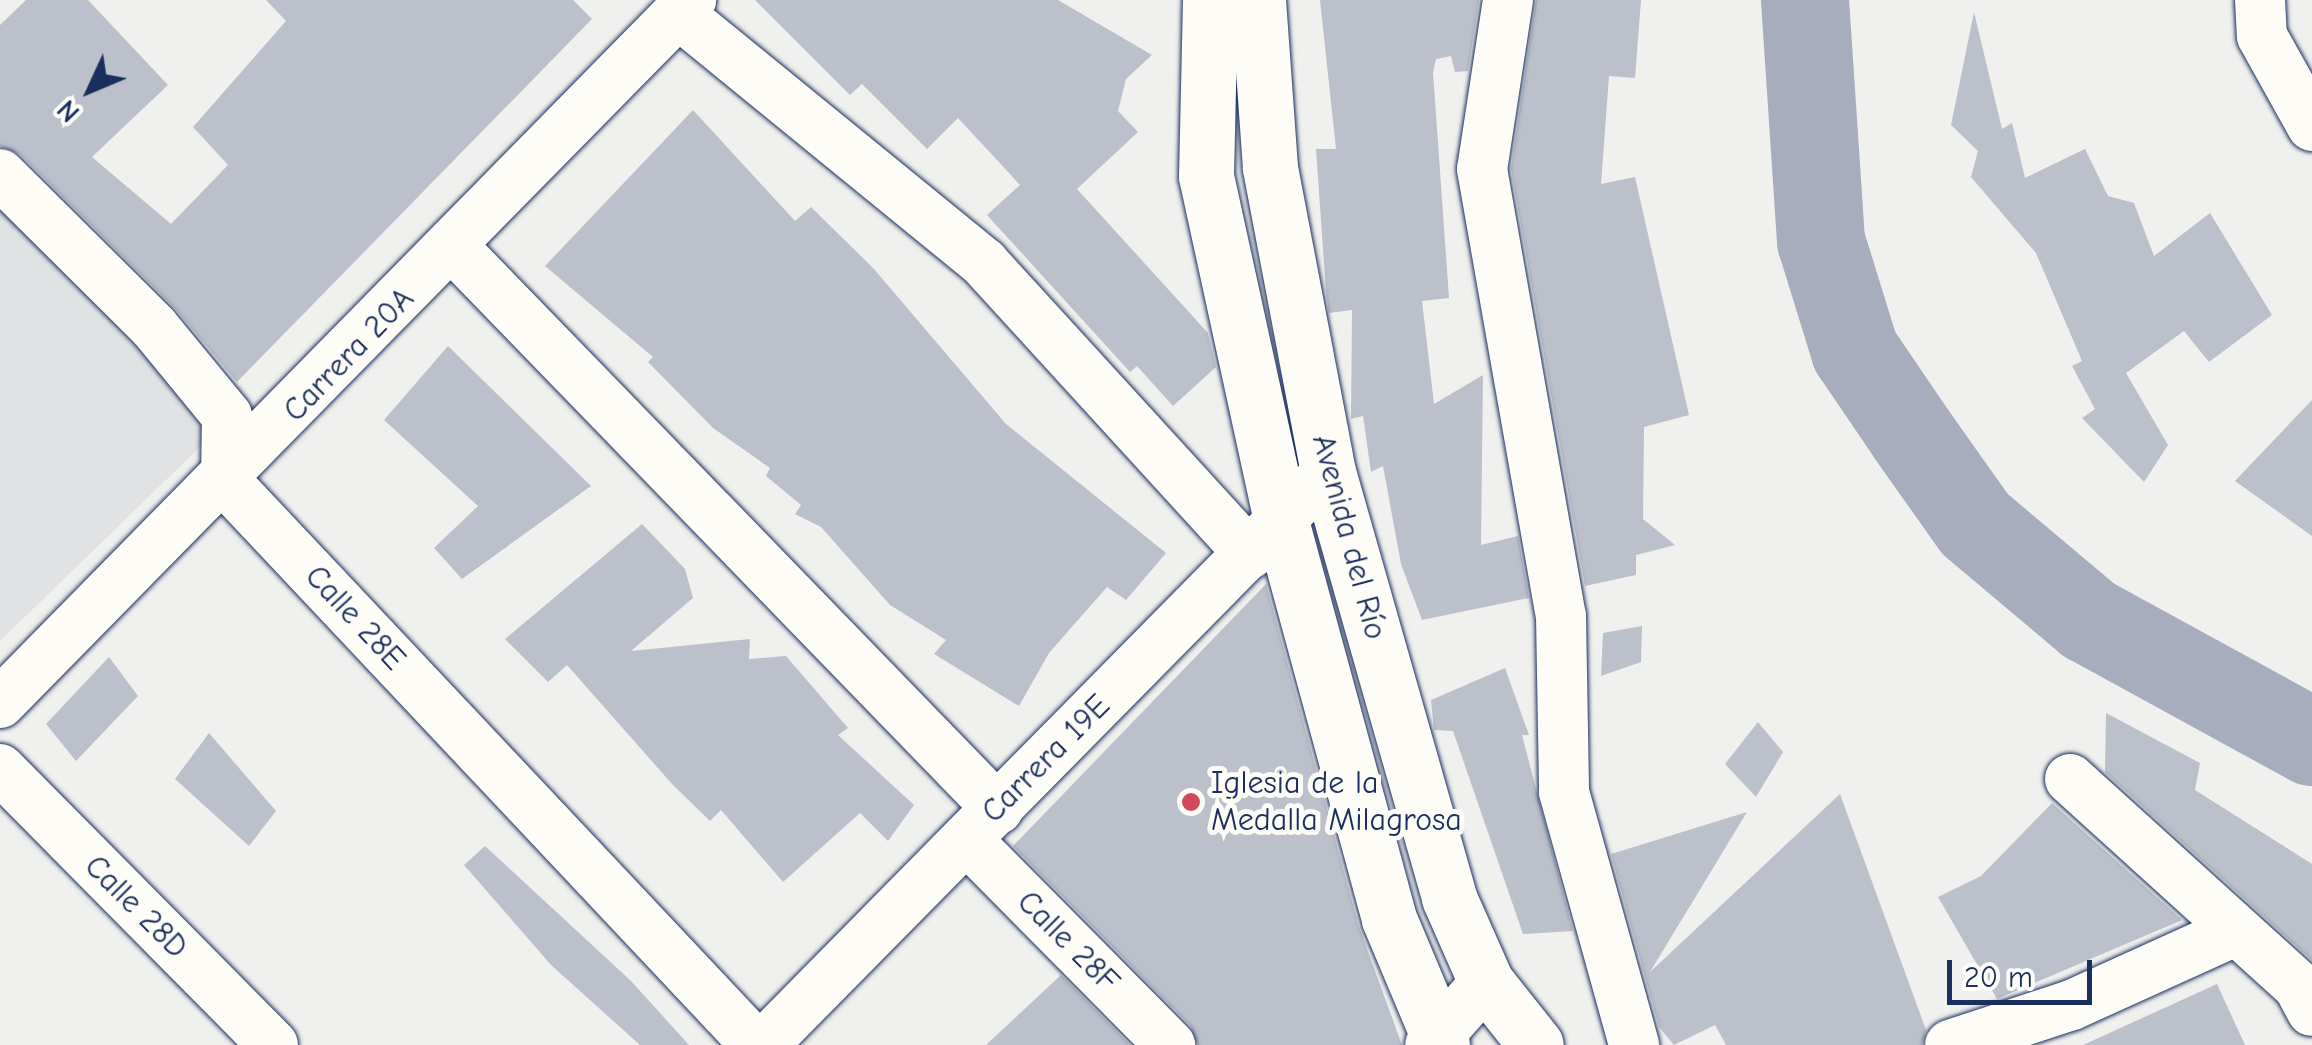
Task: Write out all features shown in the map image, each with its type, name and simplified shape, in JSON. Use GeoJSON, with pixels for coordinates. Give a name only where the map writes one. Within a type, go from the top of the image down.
{"type":"FeatureCollection","features":[{"type":"Feature","properties":{"kind":"main road","name":"Avenida del Río"},"geometry":{"type":"LineString","coordinates":[[1210,0],[1206,176],[1265,538],[1389,919],[1436,1043]]}},
{"type":"Feature","properties":{"kind":"main road","name":"Avenida del Río"},"geometry":{"type":"LineString","coordinates":[[1258,0],[1270,168],[1328,472],[1449,898],[1486,982],[1536,1045]]}},
{"type":"Feature","properties":{"kind":"street"},"geometry":{"type":"LineString","coordinates":[[1508,0],[1482,170],[1561,616],[1564,792],[1634,1045]]}},
{"type":"Feature","properties":{"kind":"street"},"geometry":{"type":"LineString","coordinates":[[2260,0],[2262,36],[2305,120]]}},
{"type":"Feature","properties":{"kind":"street"},"geometry":{"type":"LineString","coordinates":[[685,7],[984,264],[1265,538]]}},
{"type":"Feature","properties":{"kind":"street","name":"Carrera 20A"},"geometry":{"type":"LineString","coordinates":[[0,704],[226,482],[685,7]]}},
{"type":"Feature","properties":{"kind":"street"},"geometry":{"type":"LineString","coordinates":[[0,174],[227,416],[226,482]]}},
{"type":"Feature","properties":{"kind":"street","name":"Calle 28F"},"geometry":{"type":"LineString","coordinates":[[453,248],[982,824],[1170,1045]]}},
{"type":"Feature","properties":{"kind":"street","name":"Carrera 19E"},"geometry":{"type":"LineString","coordinates":[[759,1045],[1328,472]]}},
{"type":"Feature","properties":{"kind":"street","name":"Calle 28E"},"geometry":{"type":"LineString","coordinates":[[226,482],[759,1045]]}},
{"type":"Feature","properties":{"kind":"street","name":"Calle 28D"},"geometry":{"type":"LineString","coordinates":[[0,769],[273,1045]]}},
{"type":"Feature","properties":{"kind":"street"},"geometry":{"type":"LineString","coordinates":[[2070,779],[2236,931],[2312,1011]]}},
{"type":"Feature","properties":{"kind":"street"},"geometry":{"type":"LineString","coordinates":[[1950,1045],[2072,1004],[2236,931]]}},
{"type":"Feature","properties":{"kind":"street"},"geometry":{"type":"LineString","coordinates":[[1436,1043],[1486,982]]}},
{"type":"Feature","properties":{"kind":"shaded area"},"geometry":{"type":"Polygon","coordinates":[[[0,187],[234,414],[0,641],[0,187]]]}},
{"type":"Feature","properties":{"kind":"building"},"geometry":{"type":"Polygon","coordinates":[[[26,0],[88,0],[168,85],[92,157],[171,224],[228,165],[193,127],[286,21],[266,0],[573,0],[592,19],[237,382],[174,307],[20,154],[0,146],[0,25],[26,0]]]}},
{"type":"Feature","properties":{"kind":"building"},"geometry":{"type":"Polygon","coordinates":[[[755,0],[1058,0],[1152,55],[1126,79],[1118,111],[1138,132],[1077,189],[1208,333],[1216,367],[1173,406],[1137,366],[1130,372],[987,215],[1020,185],[958,118],[927,149],[862,84],[850,95],[755,0]]]}},
{"type":"Feature","properties":{"kind":"building"},"geometry":{"type":"Polygon","coordinates":[[[1320,0],[1479,0],[1468,71],[1455,72],[1451,56],[1436,59],[1433,72],[1449,298],[1422,301],[1434,404],[1483,375],[1481,545],[1518,536],[1529,598],[1422,620],[1401,564],[1383,466],[1371,472],[1363,416],[1351,419],[1352,310],[1329,313],[1316,149],[1336,149],[1320,0]]]}},
{"type":"Feature","properties":{"kind":"building"},"geometry":{"type":"Polygon","coordinates":[[[1536,0],[1641,0],[1635,78],[1609,76],[1601,184],[1635,177],[1689,415],[1644,427],[1643,519],[1675,545],[1636,555],[1636,575],[1585,586],[1511,169],[1536,0]]]}},
{"type":"Feature","properties":{"kind":"building"},"geometry":{"type":"Polygon","coordinates":[[[1974,12],[2002,129],[2012,123],[2025,178],[2085,149],[2108,196],[2134,203],[2154,256],[2210,213],[2272,315],[2209,362],[2184,331],[2126,373],[2168,445],[2144,482],[2082,418],[2095,409],[2072,366],[2082,361],[2036,253],[1971,177],[1978,151],[1951,125],[1974,12]]]}},
{"type":"Feature","properties":{"kind":"building"},"geometry":{"type":"Polygon","coordinates":[[[693,110],[795,221],[811,207],[874,269],[1006,424],[1166,553],[1126,600],[1107,587],[1049,653],[1019,706],[934,654],[946,640],[890,605],[821,527],[795,514],[801,505],[766,476],[770,468],[713,428],[648,362],[653,357],[545,266],[693,110]]]}},
{"type":"Feature","properties":{"kind":"building"},"geometry":{"type":"Polygon","coordinates":[[[448,346],[591,486],[462,579],[434,548],[478,506],[384,420],[448,346]]]}},
{"type":"Feature","properties":{"kind":"building"},"geometry":{"type":"Polygon","coordinates":[[[2312,400],[2312,536],[2235,481],[2312,400]]]}},
{"type":"Feature","properties":{"kind":"building"},"geometry":{"type":"Polygon","coordinates":[[[642,524],[685,569],[693,598],[631,651],[750,639],[749,659],[786,656],[848,728],[838,735],[914,805],[888,841],[860,813],[783,882],[721,810],[710,821],[672,784],[567,665],[548,682],[505,639],[642,524]]]}},
{"type":"Feature","properties":{"kind":"building","name":"Iglesia de la Medalla Milagrosa"},"geometry":{"type":"Polygon","coordinates":[[[1266,584],[1359,927],[1402,1045],[1198,1045],[1190,1025],[1013,846],[1266,584]]]}},
{"type":"Feature","properties":{"kind":"building"},"geometry":{"type":"Polygon","coordinates":[[[1642,626],[1641,662],[1601,676],[1603,633],[1642,626]]]}},
{"type":"Feature","properties":{"kind":"building"},"geometry":{"type":"Polygon","coordinates":[[[109,657],[138,696],[76,761],[46,724],[109,657]]]}},
{"type":"Feature","properties":{"kind":"building"},"geometry":{"type":"Polygon","coordinates":[[[1505,668],[1529,735],[1522,735],[1573,931],[1523,934],[1453,731],[1434,730],[1431,700],[1505,668]]]}},
{"type":"Feature","properties":{"kind":"building"},"geometry":{"type":"Polygon","coordinates":[[[2106,713],[2200,763],[2195,790],[2312,864],[2312,960],[2105,772],[2106,713]]]}},
{"type":"Feature","properties":{"kind":"building"},"geometry":{"type":"Polygon","coordinates":[[[1758,722],[1783,752],[1756,797],[1725,764],[1758,722]]]}},
{"type":"Feature","properties":{"kind":"building"},"geometry":{"type":"Polygon","coordinates":[[[209,733],[276,811],[249,846],[175,779],[209,733]]]}},
{"type":"Feature","properties":{"kind":"building"},"geometry":{"type":"Polygon","coordinates":[[[1840,794],[1926,1030],[1922,1045],[1726,1045],[1715,1025],[1674,1045],[1659,1027],[1611,854],[1747,812],[1650,972],[1840,794]]]}},
{"type":"Feature","properties":{"kind":"building"},"geometry":{"type":"Polygon","coordinates":[[[2052,803],[2182,920],[1997,999],[1938,897],[1981,876],[2052,803]]]}},
{"type":"Feature","properties":{"kind":"building"},"geometry":{"type":"Polygon","coordinates":[[[485,846],[631,981],[689,1045],[640,1045],[551,965],[464,865],[485,846]]]}},
{"type":"Feature","properties":{"kind":"building"},"geometry":{"type":"Polygon","coordinates":[[[1061,975],[1130,1045],[986,1045],[1061,975]]]}},
{"type":"Feature","properties":{"kind":"building"},"geometry":{"type":"Polygon","coordinates":[[[2217,984],[2245,1045],[2083,1045],[2217,984]]]}},
{"type":"Feature","properties":{"kind":"waterway"},"geometry":{"type":"LineString","coordinates":[[1805,0],[1821,241],[1855,351],[1912,435],[1975,524],[2089,620],[2312,742]]}},
{"type":"Feature","properties":{"kind":"place","name":"Iglesia de la Medalla Milagrosa"},"geometry":{"type":"Point","coordinates":[1191,802]}}]}
